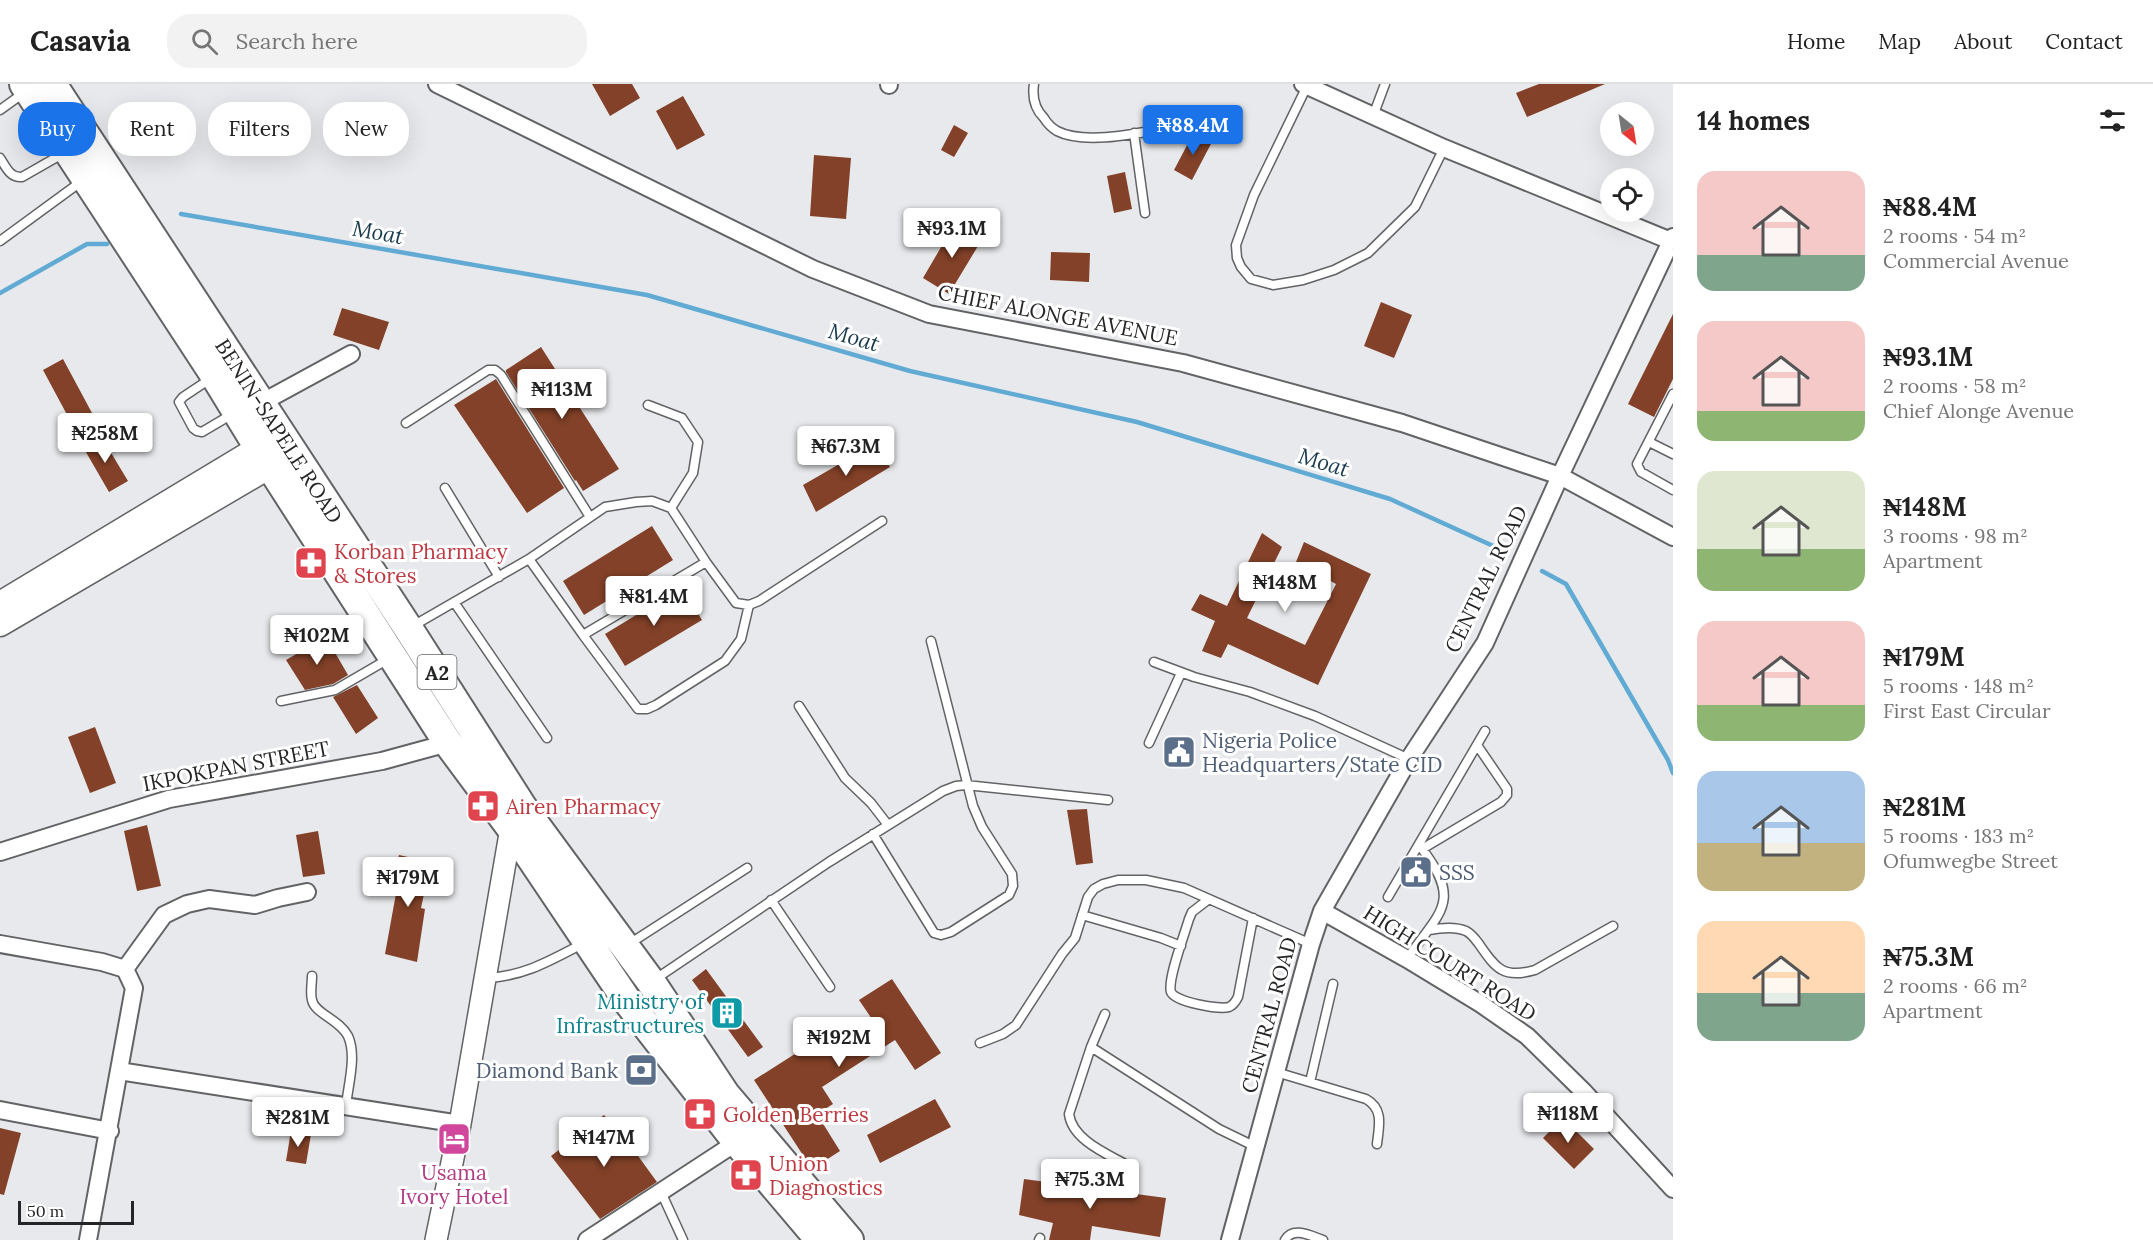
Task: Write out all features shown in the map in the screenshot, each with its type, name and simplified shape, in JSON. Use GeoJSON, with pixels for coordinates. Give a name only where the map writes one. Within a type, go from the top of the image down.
{"type":"FeatureCollection","features":[{"type":"Feature","properties":{"kind":"highway","name":"BENIN-SAPELE ROAD"},"geometry":{"type":"LineString","coordinates":[[34,86],[42,102]]}},
{"type":"Feature","properties":{"kind":"highway","name":"BENIN-SAPELE ROAD"},"geometry":{"type":"LineString","coordinates":[[34,86],[249,407],[396,640],[448,743],[517,818],[626,947],[725,1094],[849,1240]]}},
{"type":"Feature","properties":{"kind":"highway","name":"BENIN-SAPELE ROAD"},"geometry":{"type":"LineString","coordinates":[[72,156],[215,376],[249,407],[265,457],[396,640],[517,818],[587,941],[628,1002],[737,1143],[820,1240]]}},
{"type":"Feature","properties":{"kind":"main road"},"geometry":{"type":"LineString","coordinates":[[0,604],[265,457]]}},
{"type":"Feature","properties":{"kind":"main road"},"geometry":{"type":"LineString","coordinates":[[0,624],[265,457]]}},
{"type":"Feature","properties":{"kind":"street","name":"CHIEF ALONGE AVENUE"},"geometry":{"type":"LineString","coordinates":[[437,84],[813,269],[929,314],[1182,363],[1402,423],[1560,476],[1673,537]]}},
{"type":"Feature","properties":{"kind":"street"},"geometry":{"type":"LineString","coordinates":[[1305,85],[1444,148],[1672,239]]}},
{"type":"Feature","properties":{"kind":"street","name":"CENTRAL ROAD"},"geometry":{"type":"LineString","coordinates":[[1230,1240],[1322,911],[1409,759],[1485,644],[1560,476],[1672,239]]}},
{"type":"Feature","properties":{"kind":"street"},"geometry":{"type":"LineString","coordinates":[[249,407],[351,354]]}},
{"type":"Feature","properties":{"kind":"street","name":"IKPOKPAN STREET"},"geometry":{"type":"LineString","coordinates":[[0,852],[169,799],[382,761],[448,743]]}},
{"type":"Feature","properties":{"kind":"street"},"geometry":{"type":"LineString","coordinates":[[436,1240],[517,818]]}},
{"type":"Feature","properties":{"kind":"street"},"geometry":{"type":"LineString","coordinates":[[125,969],[164,915],[187,904],[209,899],[255,905],[307,892]]}},
{"type":"Feature","properties":{"kind":"street","name":"HIGH COURT ROAD"},"geometry":{"type":"LineString","coordinates":[[1322,911],[1481,1004],[1527,1036],[1584,1092],[1673,1189]]}},
{"type":"Feature","properties":{"kind":"street"},"geometry":{"type":"LineString","coordinates":[[0,944],[102,962],[125,969],[134,988],[110,1131],[88,1240]]}},
{"type":"Feature","properties":{"kind":"street"},"geometry":{"type":"LineString","coordinates":[[119,1071],[460,1124]]}},
{"type":"Feature","properties":{"kind":"street"},"geometry":{"type":"LineString","coordinates":[[0,1110],[110,1131]]}},
{"type":"Feature","properties":{"kind":"street"},"geometry":{"type":"LineString","coordinates":[[587,1240],[737,1143]]}},
{"type":"Feature","properties":{"kind":"lane"},"geometry":{"type":"LineString","coordinates":[[1034,84],[1035,103],[1040,114],[1056,130],[1079,137],[1091,138],[1185,125]]}},
{"type":"Feature","properties":{"kind":"lane"},"geometry":{"type":"LineString","coordinates":[[1373,116],[1385,84]]}},
{"type":"Feature","properties":{"kind":"lane"},"geometry":{"type":"LineString","coordinates":[[1305,85],[1254,195],[1236,245],[1237,258],[1251,279],[1273,285],[1303,280],[1334,270],[1368,253],[1415,207],[1444,148]]}},
{"type":"Feature","properties":{"kind":"lane"},"geometry":{"type":"LineString","coordinates":[[0,110],[34,86]]}},
{"type":"Feature","properties":{"kind":"lane"},"geometry":{"type":"LineString","coordinates":[[1134,133],[1145,213]]}},
{"type":"Feature","properties":{"kind":"lane"},"geometry":{"type":"LineString","coordinates":[[0,158],[10,174],[16,178],[22,177],[58,156]]}},
{"type":"Feature","properties":{"kind":"lane"},"geometry":{"type":"LineString","coordinates":[[0,240],[87,178]]}},
{"type":"Feature","properties":{"kind":"lane"},"geometry":{"type":"LineString","coordinates":[[406,423],[488,370],[495,370],[501,375],[590,517]]}},
{"type":"Feature","properties":{"kind":"lane"},"geometry":{"type":"LineString","coordinates":[[215,376],[179,402],[196,431],[202,432],[249,407]]}},
{"type":"Feature","properties":{"kind":"lane"},"geometry":{"type":"LineString","coordinates":[[1673,394],[1637,464],[1641,472],[1673,490]]}},
{"type":"Feature","properties":{"kind":"lane"},"geometry":{"type":"LineString","coordinates":[[648,405],[682,418],[698,442],[693,473],[671,508]]}},
{"type":"Feature","properties":{"kind":"lane"},"geometry":{"type":"LineString","coordinates":[[1649,442],[1673,454]]}},
{"type":"Feature","properties":{"kind":"lane"},"geometry":{"type":"LineString","coordinates":[[445,488],[499,577]]}},
{"type":"Feature","properties":{"kind":"lane"},"geometry":{"type":"LineString","coordinates":[[281,701],[335,690],[396,640],[454,602],[529,559],[605,507],[652,501],[671,508],[736,603],[749,605],[759,601],[882,521]]}},
{"type":"Feature","properties":{"kind":"lane"},"geometry":{"type":"LineString","coordinates":[[529,559],[638,709],[647,709],[725,661],[741,639],[749,605]]}},
{"type":"Feature","properties":{"kind":"lane"},"geometry":{"type":"LineString","coordinates":[[583,635],[706,562]]}},
{"type":"Feature","properties":{"kind":"lane"},"geometry":{"type":"LineString","coordinates":[[454,602],[547,738]]}},
{"type":"Feature","properties":{"kind":"lane"},"geometry":{"type":"LineString","coordinates":[[873,834],[934,933],[941,935],[951,932],[1009,895],[1013,886],[1012,874],[982,827],[966,785],[931,641]]}},
{"type":"Feature","properties":{"kind":"lane"},"geometry":{"type":"LineString","coordinates":[[1154,662],[1216,684],[1250,692],[1315,716],[1409,759]]}},
{"type":"Feature","properties":{"kind":"lane"},"geometry":{"type":"LineString","coordinates":[[1149,743],[1181,673]]}},
{"type":"Feature","properties":{"kind":"lane"},"geometry":{"type":"LineString","coordinates":[[800,706],[845,778],[872,802],[888,825]]}},
{"type":"Feature","properties":{"kind":"lane"},"geometry":{"type":"LineString","coordinates":[[1388,897],[1421,846],[1485,731]]}},
{"type":"Feature","properties":{"kind":"lane"},"geometry":{"type":"LineString","coordinates":[[1421,846],[1501,802],[1507,795],[1507,789],[1477,745]]}},
{"type":"Feature","properties":{"kind":"lane"},"geometry":{"type":"LineString","coordinates":[[651,982],[771,900],[943,791],[966,785],[1108,800]]}},
{"type":"Feature","properties":{"kind":"lane"},"geometry":{"type":"LineString","coordinates":[[1407,959],[1444,906],[1445,893],[1440,875],[1421,846]]}},
{"type":"Feature","properties":{"kind":"lane"},"geometry":{"type":"LineString","coordinates":[[626,947],[747,868]]}},
{"type":"Feature","properties":{"kind":"lane"},"geometry":{"type":"LineString","coordinates":[[980,1043],[1003,1034],[1016,1025],[1075,938],[1088,897],[1094,889],[1103,884],[1118,880],[1146,880],[1184,888],[1311,944]]}},
{"type":"Feature","properties":{"kind":"lane"},"geometry":{"type":"LineString","coordinates":[[1209,899],[1192,912],[1181,946],[1171,985],[1173,996],[1180,1001],[1228,1007],[1235,1003],[1253,918]]}},
{"type":"Feature","properties":{"kind":"lane"},"geometry":{"type":"LineString","coordinates":[[771,900],[830,987]]}},
{"type":"Feature","properties":{"kind":"lane"},"geometry":{"type":"LineString","coordinates":[[1082,915],[1181,946]]}},
{"type":"Feature","properties":{"kind":"lane"},"geometry":{"type":"LineString","coordinates":[[1429,930],[1446,928],[1466,931],[1474,937],[1496,968],[1512,974],[1524,974],[1613,926]]}},
{"type":"Feature","properties":{"kind":"lane"},"geometry":{"type":"LineString","coordinates":[[485,978],[506,977],[522,973],[587,941]]}},
{"type":"Feature","properties":{"kind":"lane"},"geometry":{"type":"LineString","coordinates":[[312,976],[312,1001],[318,1010],[335,1020],[344,1029],[351,1046],[346,1106]]}},
{"type":"Feature","properties":{"kind":"lane"},"geometry":{"type":"LineString","coordinates":[[1310,1082],[1334,984]]}},
{"type":"Feature","properties":{"kind":"lane"},"geometry":{"type":"LineString","coordinates":[[1105,1014],[1091,1047],[1069,1114],[1070,1120],[1081,1136],[1098,1149],[1125,1164]]}},
{"type":"Feature","properties":{"kind":"lane"},"geometry":{"type":"LineString","coordinates":[[1091,1047],[1219,1129],[1256,1147]]}},
{"type":"Feature","properties":{"kind":"lane"},"geometry":{"type":"LineString","coordinates":[[1276,1072],[1374,1103],[1380,1120],[1377,1143]]}},
{"type":"Feature","properties":{"kind":"lane"},"geometry":{"type":"LineString","coordinates":[[661,1192],[683,1240]]}},
{"type":"Feature","properties":{"kind":"lane"},"geometry":{"type":"LineString","coordinates":[[1285,1240],[1294,1232],[1323,1240]]}},
{"type":"Feature","properties":{"kind":"building"},"geometry":{"type":"Polygon","coordinates":[[[592,84],[632,84],[640,98],[610,116],[592,84]]]}},
{"type":"Feature","properties":{"kind":"building"},"geometry":{"type":"Polygon","coordinates":[[[1539,84],[1605,84],[1527,117],[1516,93],[1539,84]]]}},
{"type":"Feature","properties":{"kind":"building"},"geometry":{"type":"Polygon","coordinates":[[[683,96],[705,135],[677,150],[656,111],[683,96]]]}},
{"type":"Feature","properties":{"kind":"building"},"geometry":{"type":"Polygon","coordinates":[[[954,125],[968,133],[954,157],[941,150],[954,125]]]}},
{"type":"Feature","properties":{"kind":"building"},"geometry":{"type":"Polygon","coordinates":[[[1194,132],[1212,142],[1192,180],[1174,170],[1194,132]]]}},
{"type":"Feature","properties":{"kind":"building"},"geometry":{"type":"Polygon","coordinates":[[[814,155],[851,158],[846,219],[810,216],[814,155]]]}},
{"type":"Feature","properties":{"kind":"building"},"geometry":{"type":"Polygon","coordinates":[[[1125,172],[1132,209],[1114,213],[1107,176],[1125,172]]]}},
{"type":"Feature","properties":{"kind":"building"},"geometry":{"type":"Polygon","coordinates":[[[954,225],[981,241],[949,294],[923,278],[954,225]]]}},
{"type":"Feature","properties":{"kind":"building"},"geometry":{"type":"Polygon","coordinates":[[[1051,252],[1090,253],[1089,282],[1050,280],[1051,252]]]}},
{"type":"Feature","properties":{"kind":"building"},"geometry":{"type":"Polygon","coordinates":[[[1381,302],[1412,315],[1394,358],[1364,346],[1381,302]]]}},
{"type":"Feature","properties":{"kind":"building"},"geometry":{"type":"Polygon","coordinates":[[[342,308],[389,322],[379,350],[333,335],[342,308]]]}},
{"type":"Feature","properties":{"kind":"building"},"geometry":{"type":"Polygon","coordinates":[[[1673,314],[1673,379],[1654,417],[1628,404],[1673,314]]]}},
{"type":"Feature","properties":{"kind":"building"},"geometry":{"type":"Polygon","coordinates":[[[541,347],[619,469],[583,491],[506,372],[541,347]]]}},
{"type":"Feature","properties":{"kind":"building"},"geometry":{"type":"Polygon","coordinates":[[[63,359],[92,413],[72,424],[43,370],[63,359]]]}},
{"type":"Feature","properties":{"kind":"building"},"geometry":{"type":"Polygon","coordinates":[[[496,379],[564,488],[527,513],[454,405],[496,379]]]}},
{"type":"Feature","properties":{"kind":"building"},"geometry":{"type":"Polygon","coordinates":[[[101,436],[128,481],[109,492],[83,447],[101,436]]]}},
{"type":"Feature","properties":{"kind":"building"},"geometry":{"type":"Polygon","coordinates":[[[876,443],[890,467],[816,512],[803,485],[876,443]]]}},
{"type":"Feature","properties":{"kind":"building"},"geometry":{"type":"Polygon","coordinates":[[[652,526],[673,560],[584,615],[563,581],[652,526]]]}},
{"type":"Feature","properties":{"kind":"building"},"geometry":{"type":"Polygon","coordinates":[[[1262,533],[1282,547],[1247,618],[1305,645],[1336,584],[1296,562],[1304,542],[1371,574],[1318,685],[1228,644],[1221,658],[1202,651],[1215,621],[1191,610],[1200,594],[1227,606],[1262,533]]]}},
{"type":"Feature","properties":{"kind":"building"},"geometry":{"type":"Polygon","coordinates":[[[682,587],[702,620],[625,666],[605,634],[682,587]]]}},
{"type":"Feature","properties":{"kind":"building"},"geometry":{"type":"Polygon","coordinates":[[[326,637],[348,675],[333,684],[305,690],[286,660],[326,637]]]}},
{"type":"Feature","properties":{"kind":"building"},"geometry":{"type":"Polygon","coordinates":[[[357,685],[378,718],[356,734],[333,697],[357,685]]]}},
{"type":"Feature","properties":{"kind":"building"},"geometry":{"type":"Polygon","coordinates":[[[95,727],[116,783],[90,793],[68,737],[95,727]]]}},
{"type":"Feature","properties":{"kind":"building"},"geometry":{"type":"Polygon","coordinates":[[[1087,809],[1093,863],[1076,865],[1067,810],[1087,809]]]}},
{"type":"Feature","properties":{"kind":"building"},"geometry":{"type":"Polygon","coordinates":[[[147,825],[161,886],[137,891],[124,831],[147,825]]]}},
{"type":"Feature","properties":{"kind":"building"},"geometry":{"type":"Polygon","coordinates":[[[318,831],[325,874],[303,877],[296,835],[318,831]]]}},
{"type":"Feature","properties":{"kind":"building"},"geometry":{"type":"Polygon","coordinates":[[[399,855],[431,862],[421,908],[425,909],[417,962],[385,954],[397,888],[392,887],[399,855]]]}},
{"type":"Feature","properties":{"kind":"building","name":"Ministry of Infrastructures"},"geometry":{"type":"Polygon","coordinates":[[[706,969],[763,1047],[748,1057],[692,980],[706,969]]]}},
{"type":"Feature","properties":{"kind":"building"},"geometry":{"type":"Polygon","coordinates":[[[892,979],[941,1053],[915,1070],[895,1040],[822,1087],[833,1104],[817,1114],[840,1151],[812,1169],[754,1080],[812,1043],[805,1032],[822,1021],[840,1048],[876,1025],[859,1000],[892,979]]]}},
{"type":"Feature","properties":{"kind":"building"},"geometry":{"type":"Polygon","coordinates":[[[935,1099],[951,1127],[880,1163],[867,1135],[935,1099]]]}},
{"type":"Feature","properties":{"kind":"building"},"geometry":{"type":"Polygon","coordinates":[[[604,1115],[657,1182],[600,1219],[551,1156],[604,1115]]]}},
{"type":"Feature","properties":{"kind":"building"},"geometry":{"type":"Polygon","coordinates":[[[1563,1118],[1594,1149],[1574,1169],[1543,1138],[1563,1118]]]}},
{"type":"Feature","properties":{"kind":"building"},"geometry":{"type":"Polygon","coordinates":[[[0,1128],[21,1133],[4,1195],[0,1194],[0,1128]]]}},
{"type":"Feature","properties":{"kind":"building"},"geometry":{"type":"Polygon","coordinates":[[[291,1131],[311,1134],[306,1164],[286,1161],[291,1131]]]}},
{"type":"Feature","properties":{"kind":"building"},"geometry":{"type":"Polygon","coordinates":[[[1024,1179],[1166,1198],[1160,1237],[1092,1226],[1090,1240],[1049,1240],[1053,1223],[1019,1215],[1024,1179]]]}},
{"type":"Feature","properties":{"kind":"waterway","name":"Moat"},"geometry":{"type":"LineString","coordinates":[[181,214],[647,295],[910,371],[1137,422],[1390,499],[1502,550]]}},
{"type":"Feature","properties":{"kind":"waterway","name":"Moat"},"geometry":{"type":"LineString","coordinates":[[0,293],[87,244],[107,244]]}},
{"type":"Feature","properties":{"kind":"waterway","name":"Moat"},"geometry":{"type":"LineString","coordinates":[[1542,571],[1566,584],[1668,760],[1673,773]]}},
{"type":"Feature","properties":{"kind":"place","name":"Korban Pharmacy & Stores"},"geometry":{"type":"Point","coordinates":[311,563]}},
{"type":"Feature","properties":{"kind":"place","name":"Nigeria Police Headquarters/State CID"},"geometry":{"type":"Point","coordinates":[1179,752]}},
{"type":"Feature","properties":{"kind":"place","name":"Airen Pharmacy"},"geometry":{"type":"Point","coordinates":[483,806]}},
{"type":"Feature","properties":{"kind":"place","name":"SSS"},"geometry":{"type":"Point","coordinates":[1416,872]}},
{"type":"Feature","properties":{"kind":"place","name":"Ministry of Infrastructures"},"geometry":{"type":"Point","coordinates":[727,1013]}},
{"type":"Feature","properties":{"kind":"place","name":"Diamond Bank"},"geometry":{"type":"Point","coordinates":[641,1070]}},
{"type":"Feature","properties":{"kind":"place","name":"Golden Berries"},"geometry":{"type":"Point","coordinates":[700,1114]}},
{"type":"Feature","properties":{"kind":"place","name":"Usama Ivory Hotel"},"geometry":{"type":"Point","coordinates":[454,1139]}},
{"type":"Feature","properties":{"kind":"place","name":"Union Diagnostics"},"geometry":{"type":"Point","coordinates":[746,1175]}}]}
